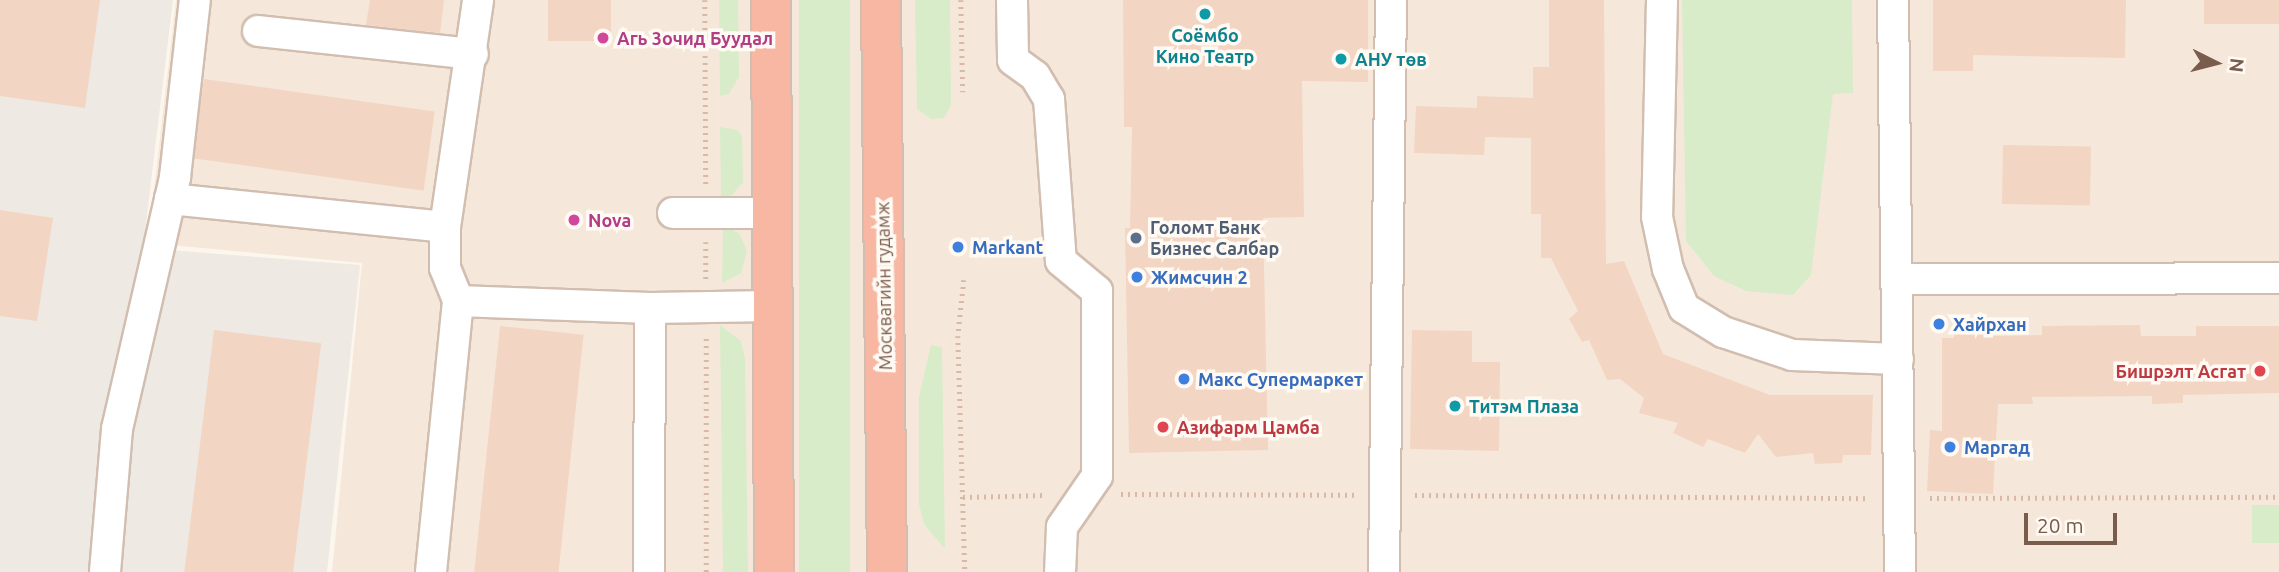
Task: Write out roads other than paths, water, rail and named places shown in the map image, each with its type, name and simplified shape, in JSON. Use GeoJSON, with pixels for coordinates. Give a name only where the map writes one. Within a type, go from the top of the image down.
{"type":"FeatureCollection","features":[{"type":"Feature","properties":{"kind":"highway"},"geometry":{"type":"LineString","coordinates":[[771,0],[774,572]]}},
{"type":"Feature","properties":{"kind":"highway","name":"Москвагийн гудамж"},"geometry":{"type":"LineString","coordinates":[[881,0],[887,572]]}},
{"type":"Feature","properties":{"kind":"street"},"geometry":{"type":"LineString","coordinates":[[105,572],[117,429],[170,198],[195,0]]}},
{"type":"Feature","properties":{"kind":"street"},"geometry":{"type":"LineString","coordinates":[[431,572],[458,301],[445,268],[445,227],[473,54],[478,0]]}},
{"type":"Feature","properties":{"kind":"street"},"geometry":{"type":"LineString","coordinates":[[1012,0],[1013,60],[1035,76],[1049,99],[1061,261],[1097,291],[1097,476],[1088,494],[1062,527],[1060,572]]}},
{"type":"Feature","properties":{"kind":"street"},"geometry":{"type":"LineString","coordinates":[[1384,572],[1391,0]]}},
{"type":"Feature","properties":{"kind":"street"},"geometry":{"type":"LineString","coordinates":[[1662,0],[1657,217],[1668,270],[1684,308],[1723,332],[1792,355],[1898,359]]}},
{"type":"Feature","properties":{"kind":"street"},"geometry":{"type":"LineString","coordinates":[[1893,0],[1900,572]]}},
{"type":"Feature","properties":{"kind":"street"},"geometry":{"type":"LineString","coordinates":[[258,31],[473,54]]}},
{"type":"Feature","properties":{"kind":"street"},"geometry":{"type":"LineString","coordinates":[[170,198],[445,227]]}},
{"type":"Feature","properties":{"kind":"street"},"geometry":{"type":"LineString","coordinates":[[673,213],[772,213]]}},
{"type":"Feature","properties":{"kind":"street"},"geometry":{"type":"LineString","coordinates":[[1896,279],[2279,278]]}},
{"type":"Feature","properties":{"kind":"street"},"geometry":{"type":"LineString","coordinates":[[458,301],[650,308],[772,306]]}},
{"type":"Feature","properties":{"kind":"street"},"geometry":{"type":"LineString","coordinates":[[649,572],[650,308]]}},
{"type":"Feature","properties":{"kind":"place","name":"Соёмбо Кино Театр"},"geometry":{"type":"Point","coordinates":[1205,14]}},
{"type":"Feature","properties":{"kind":"place","name":"Агь 3очид Буудал"},"geometry":{"type":"Point","coordinates":[603,38]}},
{"type":"Feature","properties":{"kind":"place","name":"АНУ төв"},"geometry":{"type":"Point","coordinates":[1341,59]}},
{"type":"Feature","properties":{"kind":"place","name":"Nova"},"geometry":{"type":"Point","coordinates":[574,220]}},
{"type":"Feature","properties":{"kind":"place","name":"Голомт Банк Бизнес Салбар"},"geometry":{"type":"Point","coordinates":[1136,238]}},
{"type":"Feature","properties":{"kind":"place","name":"Markant"},"geometry":{"type":"Point","coordinates":[958,247]}},
{"type":"Feature","properties":{"kind":"place","name":"Жимсчин 2"},"geometry":{"type":"Point","coordinates":[1137,277]}},
{"type":"Feature","properties":{"kind":"place","name":"Хайрхан"},"geometry":{"type":"Point","coordinates":[1939,324]}},
{"type":"Feature","properties":{"kind":"place","name":"Бишрэлт Асгат"},"geometry":{"type":"Point","coordinates":[2260,371]}},
{"type":"Feature","properties":{"kind":"place","name":"Макс Супермаркет"},"geometry":{"type":"Point","coordinates":[1184,379]}},
{"type":"Feature","properties":{"kind":"place","name":"Титэм Плаза"},"geometry":{"type":"Point","coordinates":[1455,406]}},
{"type":"Feature","properties":{"kind":"place","name":"Азифарм Цамба"},"geometry":{"type":"Point","coordinates":[1163,427]}},
{"type":"Feature","properties":{"kind":"place","name":"Маргад"},"geometry":{"type":"Point","coordinates":[1950,447]}}]}
